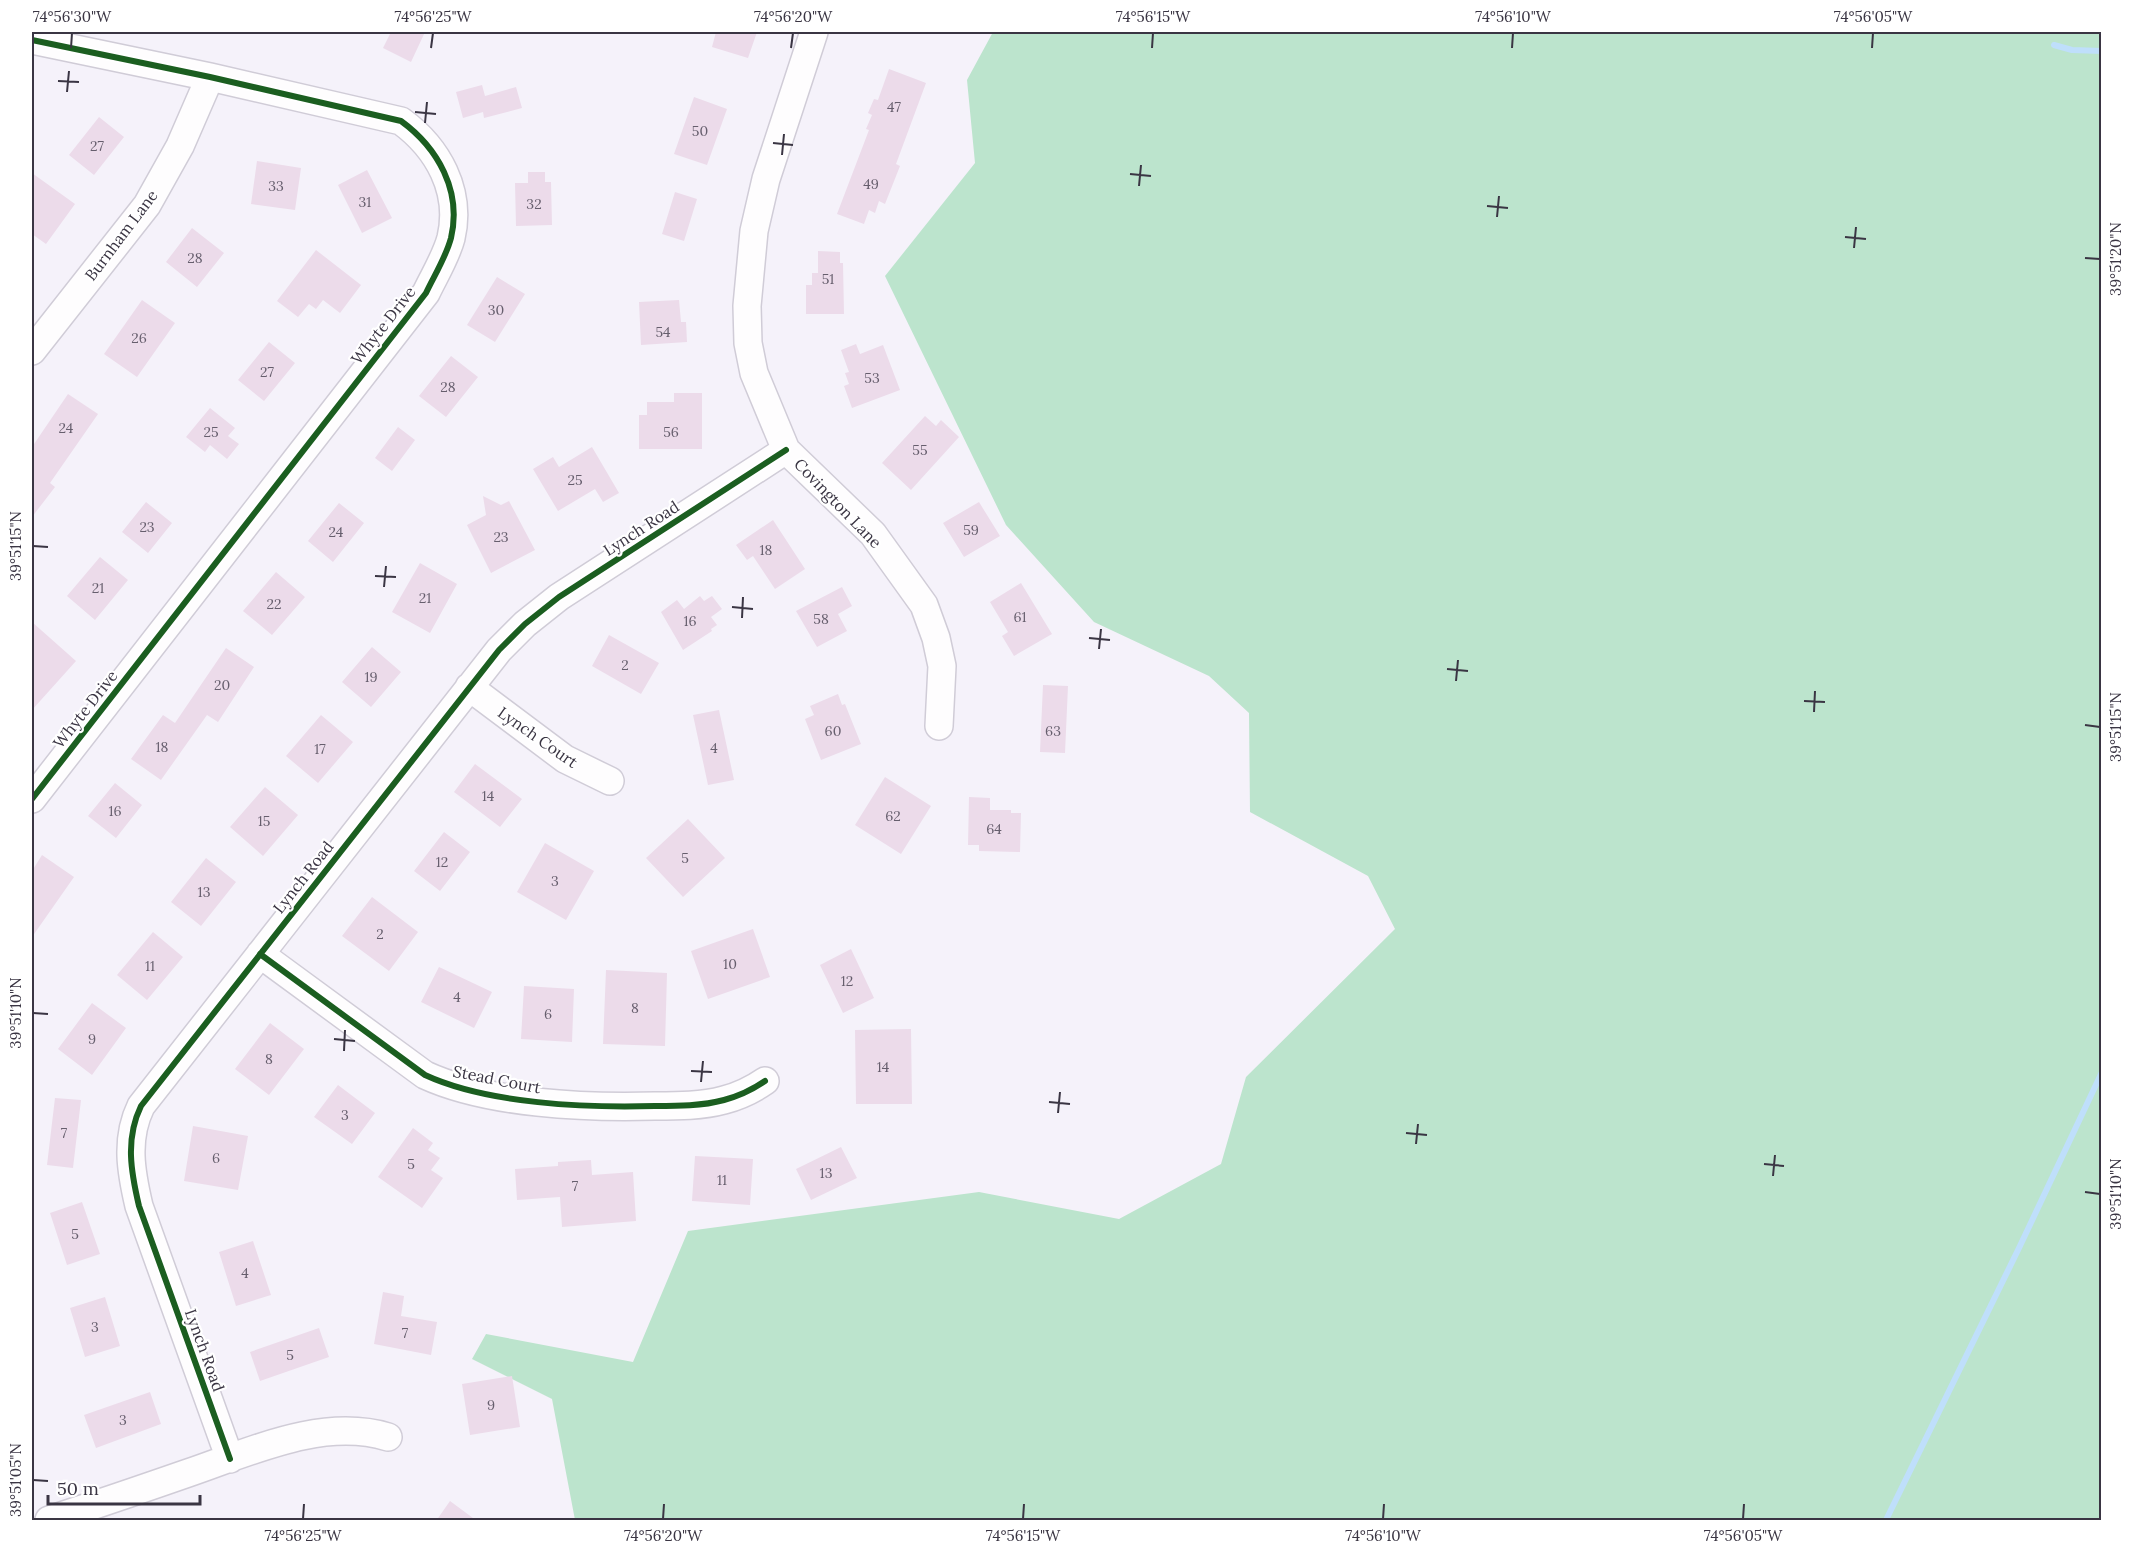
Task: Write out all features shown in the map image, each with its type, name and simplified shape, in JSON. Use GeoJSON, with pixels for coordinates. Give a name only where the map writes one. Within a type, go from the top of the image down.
{"type":"FeatureCollection","features":[{"type":"Feature","properties":{"kind":"street","name":"Covington Lane"},"geometry":{"type":"LineString","coordinates":[[814,32],[766,179],[754,231],[747,306],[748,343],[754,373],[786,450],[873,534],[924,605],[936,638],[942,666],[939,726]]}},
{"type":"Feature","properties":{"kind":"street","name":"Whyte Drive"},"geometry":{"type":"LineString","coordinates":[[32,40],[210,77],[401,121],[416,132],[430,147],[443,169],[452,191],[454,222],[450,240],[426,293],[32,799]]}},
{"type":"Feature","properties":{"kind":"street","name":"Burnham Lane"},"geometry":{"type":"LineString","coordinates":[[32,351],[147,205],[180,146],[210,77]]}},
{"type":"Feature","properties":{"kind":"street","name":"Lynch Road"},"geometry":{"type":"LineString","coordinates":[[230,1459],[139,1206],[131,1170],[131,1143],[134,1120],[141,1106],[499,650],[525,624],[559,597],[786,450]]}},
{"type":"Feature","properties":{"kind":"street","name":"Lynch Court"},"geometry":{"type":"LineString","coordinates":[[469,687],[565,759],[610,781]]}},
{"type":"Feature","properties":{"kind":"street","name":"Stead Court"},"geometry":{"type":"LineString","coordinates":[[260,954],[425,1075],[448,1085],[531,1101],[624,1107],[692,1106],[723,1101],[748,1092],[765,1081]]}},
{"type":"Feature","properties":{"kind":"street"},"geometry":{"type":"LineString","coordinates":[[49,1521],[279,1442],[334,1431],[370,1431],[388,1437]]}},
{"type":"Feature","properties":{"kind":"green space"},"geometry":{"type":"Polygon","coordinates":[[[993,32],[2101,32],[2101,1520],[575,1520],[552,1399],[472,1359],[486,1334],[633,1362],[688,1231],[979,1192],[1119,1219],[1221,1164],[1246,1077],[1395,929],[1368,876],[1250,812],[1249,713],[1209,676],[1094,622],[1006,525],[885,276],[975,163],[967,80],[993,32]]]}},
{"type":"Feature","properties":{"kind":"building"},"geometry":{"type":"Polygon","coordinates":[[[391,32],[425,32],[411,62],[383,48],[391,32]]]}},
{"type":"Feature","properties":{"kind":"building"},"geometry":{"type":"Polygon","coordinates":[[[716,32],[757,32],[748,58],[712,47],[716,32]]]}},
{"type":"Feature","properties":{"kind":"building"},"geometry":{"type":"Polygon","coordinates":[[[889,69],[926,83],[896,164],[900,166],[885,204],[879,201],[875,213],[869,210],[864,224],[837,214],[869,130],[866,129],[872,115],[868,113],[874,99],[878,100],[889,69]]]}},
{"type":"Feature","properties":{"kind":"building"},"geometry":{"type":"Polygon","coordinates":[[[482,85],[485,96],[516,87],[522,108],[484,118],[483,112],[463,118],[456,92],[482,85]]]}},
{"type":"Feature","properties":{"kind":"building"},"geometry":{"type":"Polygon","coordinates":[[[694,97],[727,109],[707,165],[674,154],[694,97]]]}},
{"type":"Feature","properties":{"kind":"building"},"geometry":{"type":"Polygon","coordinates":[[[99,117],[124,137],[94,175],[69,155],[99,117]]]}},
{"type":"Feature","properties":{"kind":"building"},"geometry":{"type":"Polygon","coordinates":[[[257,161],[301,168],[295,210],[251,204],[257,161]]]}},
{"type":"Feature","properties":{"kind":"building"},"geometry":{"type":"Polygon","coordinates":[[[367,170],[392,218],[362,233],[338,185],[367,170]]]}},
{"type":"Feature","properties":{"kind":"building"},"geometry":{"type":"Polygon","coordinates":[[[528,172],[545,172],[545,182],[551,182],[552,225],[516,226],[515,183],[528,183],[528,172]]]}},
{"type":"Feature","properties":{"kind":"building"},"geometry":{"type":"Polygon","coordinates":[[[32,173],[75,204],[46,244],[32,234],[32,173]]]}},
{"type":"Feature","properties":{"kind":"building"},"geometry":{"type":"Polygon","coordinates":[[[675,192],[697,199],[684,241],[662,234],[675,192]]]}},
{"type":"Feature","properties":{"kind":"building"},"geometry":{"type":"Polygon","coordinates":[[[192,228],[224,253],[197,287],[166,262],[192,228]]]}},
{"type":"Feature","properties":{"kind":"building"},"geometry":{"type":"Polygon","coordinates":[[[316,250],[361,285],[340,313],[323,300],[316,309],[309,304],[298,317],[277,301],[316,250]]]}},
{"type":"Feature","properties":{"kind":"building"},"geometry":{"type":"Polygon","coordinates":[[[818,251],[840,252],[840,263],[843,263],[844,314],[806,314],[806,285],[812,285],[812,273],[818,273],[818,251]]]}},
{"type":"Feature","properties":{"kind":"building"},"geometry":{"type":"Polygon","coordinates":[[[497,277],[525,294],[495,342],[467,325],[497,277]]]}},
{"type":"Feature","properties":{"kind":"building"},"geometry":{"type":"Polygon","coordinates":[[[142,300],[175,323],[137,377],[104,354],[142,300]]]}},
{"type":"Feature","properties":{"kind":"building"},"geometry":{"type":"Polygon","coordinates":[[[679,300],[681,322],[686,322],[687,342],[641,345],[639,302],[679,300]]]}},
{"type":"Feature","properties":{"kind":"building"},"geometry":{"type":"Polygon","coordinates":[[[269,342],[295,363],[264,401],[238,380],[269,342]]]}},
{"type":"Feature","properties":{"kind":"building"},"geometry":{"type":"Polygon","coordinates":[[[856,344],[860,354],[883,345],[900,390],[852,408],[844,386],[849,384],[845,373],[849,372],[841,350],[856,344]]]}},
{"type":"Feature","properties":{"kind":"building"},"geometry":{"type":"Polygon","coordinates":[[[451,356],[478,377],[446,417],[419,396],[451,356]]]}},
{"type":"Feature","properties":{"kind":"building"},"geometry":{"type":"Polygon","coordinates":[[[674,393],[702,393],[702,449],[639,449],[639,415],[647,415],[647,402],[674,402],[674,393]]]}},
{"type":"Feature","properties":{"kind":"building"},"geometry":{"type":"Polygon","coordinates":[[[68,394],[98,414],[50,483],[55,487],[32,517],[32,447],[68,394]]]}},
{"type":"Feature","properties":{"kind":"building"},"geometry":{"type":"Polygon","coordinates":[[[210,408],[235,428],[228,436],[239,444],[227,459],[210,445],[205,452],[186,437],[210,408]]]}},
{"type":"Feature","properties":{"kind":"building"},"geometry":{"type":"Polygon","coordinates":[[[925,416],[936,426],[941,420],[959,437],[911,490],[882,463],[925,416]]]}},
{"type":"Feature","properties":{"kind":"building"},"geometry":{"type":"Polygon","coordinates":[[[398,427],[415,440],[392,471],[375,458],[398,427]]]}},
{"type":"Feature","properties":{"kind":"building"},"geometry":{"type":"Polygon","coordinates":[[[592,447],[619,493],[603,502],[595,489],[558,511],[533,469],[553,457],[559,467],[592,447]]]}},
{"type":"Feature","properties":{"kind":"building"},"geometry":{"type":"Polygon","coordinates":[[[483,496],[501,505],[509,501],[535,550],[491,573],[467,525],[486,515],[483,496]]]}},
{"type":"Feature","properties":{"kind":"building"},"geometry":{"type":"Polygon","coordinates":[[[146,502],[172,523],[148,553],[122,532],[146,502]]]}},
{"type":"Feature","properties":{"kind":"building"},"geometry":{"type":"Polygon","coordinates":[[[979,502],[1000,536],[964,557],[943,523],[979,502]]]}},
{"type":"Feature","properties":{"kind":"building"},"geometry":{"type":"Polygon","coordinates":[[[339,503],[364,523],[333,562],[308,541],[339,503]]]}},
{"type":"Feature","properties":{"kind":"building"},"geometry":{"type":"Polygon","coordinates":[[[773,520],[805,569],[775,589],[753,556],[747,560],[736,545],[773,520]]]}},
{"type":"Feature","properties":{"kind":"building"},"geometry":{"type":"Polygon","coordinates":[[[100,557],[128,580],[95,620],[67,596],[100,557]]]}},
{"type":"Feature","properties":{"kind":"building"},"geometry":{"type":"Polygon","coordinates":[[[420,563],[457,584],[430,633],[392,612],[420,563]]]}},
{"type":"Feature","properties":{"kind":"building"},"geometry":{"type":"Polygon","coordinates":[[[276,572],[305,597],[272,635],[243,611],[276,572]]]}},
{"type":"Feature","properties":{"kind":"building"},"geometry":{"type":"Polygon","coordinates":[[[1021,583],[1052,634],[1014,656],[1002,636],[1008,632],[990,602],[1021,583]]]}},
{"type":"Feature","properties":{"kind":"building"},"geometry":{"type":"Polygon","coordinates":[[[842,587],[852,606],[838,614],[847,631],[817,647],[796,611],[842,587]]]}},
{"type":"Feature","properties":{"kind":"building"},"geometry":{"type":"Polygon","coordinates":[[[700,596],[704,601],[712,596],[722,609],[711,617],[717,625],[711,629],[712,631],[683,650],[661,612],[677,600],[684,609],[700,596]]]}},
{"type":"Feature","properties":{"kind":"building"},"geometry":{"type":"Polygon","coordinates":[[[32,622],[76,661],[32,710],[32,622]]]}},
{"type":"Feature","properties":{"kind":"building"},"geometry":{"type":"Polygon","coordinates":[[[609,635],[659,663],[641,694],[592,666],[609,635]]]}},
{"type":"Feature","properties":{"kind":"building"},"geometry":{"type":"Polygon","coordinates":[[[372,647],[401,672],[371,707],[342,682],[372,647]]]}},
{"type":"Feature","properties":{"kind":"building"},"geometry":{"type":"Polygon","coordinates":[[[226,648],[254,667],[218,722],[207,715],[161,780],[131,759],[163,715],[175,723],[226,648]]]}},
{"type":"Feature","properties":{"kind":"building"},"geometry":{"type":"Polygon","coordinates":[[[1043,685],[1068,686],[1065,753],[1040,752],[1043,685]]]}},
{"type":"Feature","properties":{"kind":"building"},"geometry":{"type":"Polygon","coordinates":[[[838,694],[842,705],[845,704],[861,744],[821,760],[805,719],[814,715],[810,706],[838,694]]]}},
{"type":"Feature","properties":{"kind":"building"},"geometry":{"type":"Polygon","coordinates":[[[719,710],[734,780],[708,785],[693,715],[719,710]]]}},
{"type":"Feature","properties":{"kind":"building"},"geometry":{"type":"Polygon","coordinates":[[[321,715],[353,742],[318,783],[286,756],[321,715]]]}},
{"type":"Feature","properties":{"kind":"building"},"geometry":{"type":"Polygon","coordinates":[[[475,764],[522,799],[500,827],[454,792],[475,764]]]}},
{"type":"Feature","properties":{"kind":"building"},"geometry":{"type":"Polygon","coordinates":[[[885,777],[931,806],[901,854],[855,825],[885,777]]]}},
{"type":"Feature","properties":{"kind":"building"},"geometry":{"type":"Polygon","coordinates":[[[115,783],[142,805],[116,838],[88,816],[115,783]]]}},
{"type":"Feature","properties":{"kind":"building"},"geometry":{"type":"Polygon","coordinates":[[[265,787],[298,815],[263,856],[230,827],[265,787]]]}},
{"type":"Feature","properties":{"kind":"building"},"geometry":{"type":"Polygon","coordinates":[[[969,797],[990,798],[990,810],[1011,810],[1011,813],[1021,813],[1020,852],[979,851],[979,845],[968,845],[969,797]]]}},
{"type":"Feature","properties":{"kind":"building"},"geometry":{"type":"Polygon","coordinates":[[[688,819],[725,858],[683,897],[646,858],[688,819]]]}},
{"type":"Feature","properties":{"kind":"building"},"geometry":{"type":"Polygon","coordinates":[[[444,832],[470,852],[440,891],[414,871],[444,832]]]}},
{"type":"Feature","properties":{"kind":"building"},"geometry":{"type":"Polygon","coordinates":[[[545,843],[594,871],[566,920],[517,892],[545,843]]]}},
{"type":"Feature","properties":{"kind":"building"},"geometry":{"type":"Polygon","coordinates":[[[42,855],[74,877],[32,937],[32,871],[42,855]]]}},
{"type":"Feature","properties":{"kind":"building"},"geometry":{"type":"Polygon","coordinates":[[[206,858],[236,882],[201,926],[171,902],[206,858]]]}},
{"type":"Feature","properties":{"kind":"building"},"geometry":{"type":"Polygon","coordinates":[[[372,897],[418,932],[389,971],[342,936],[372,897]]]}},
{"type":"Feature","properties":{"kind":"building"},"geometry":{"type":"Polygon","coordinates":[[[753,929],[770,977],[708,999],[691,951],[753,929]]]}},
{"type":"Feature","properties":{"kind":"building"},"geometry":{"type":"Polygon","coordinates":[[[153,932],[183,957],[147,1000],[117,975],[153,932]]]}},
{"type":"Feature","properties":{"kind":"building"},"geometry":{"type":"Polygon","coordinates":[[[851,949],[874,998],[843,1013],[820,965],[851,949]]]}},
{"type":"Feature","properties":{"kind":"building"},"geometry":{"type":"Polygon","coordinates":[[[439,967],[492,992],[474,1028],[421,1002],[439,967]]]}},
{"type":"Feature","properties":{"kind":"building"},"geometry":{"type":"Polygon","coordinates":[[[606,970],[667,973],[665,1046],[603,1044],[606,970]]]}},
{"type":"Feature","properties":{"kind":"building"},"geometry":{"type":"Polygon","coordinates":[[[524,986],[574,989],[572,1042],[521,1039],[524,986]]]}},
{"type":"Feature","properties":{"kind":"building"},"geometry":{"type":"Polygon","coordinates":[[[92,1003],[126,1028],[92,1075],[58,1049],[92,1003]]]}},
{"type":"Feature","properties":{"kind":"building"},"geometry":{"type":"Polygon","coordinates":[[[270,1023],[304,1049],[269,1095],[235,1069],[270,1023]]]}},
{"type":"Feature","properties":{"kind":"building"},"geometry":{"type":"Polygon","coordinates":[[[911,1029],[912,1104],[856,1104],[855,1030],[911,1029]]]}},
{"type":"Feature","properties":{"kind":"building"},"geometry":{"type":"Polygon","coordinates":[[[338,1085],[375,1113],[352,1144],[314,1117],[338,1085]]]}},
{"type":"Feature","properties":{"kind":"building"},"geometry":{"type":"Polygon","coordinates":[[[55,1098],[81,1100],[73,1168],[47,1165],[55,1098]]]}},
{"type":"Feature","properties":{"kind":"building"},"geometry":{"type":"Polygon","coordinates":[[[193,1126],[248,1136],[238,1190],[184,1181],[193,1126]]]}},
{"type":"Feature","properties":{"kind":"building"},"geometry":{"type":"Polygon","coordinates":[[[413,1128],[433,1143],[428,1150],[440,1158],[431,1170],[443,1178],[422,1208],[378,1177],[413,1128]]]}},
{"type":"Feature","properties":{"kind":"building"},"geometry":{"type":"Polygon","coordinates":[[[841,1147],[857,1178],[811,1200],[796,1169],[841,1147]]]}},
{"type":"Feature","properties":{"kind":"building"},"geometry":{"type":"Polygon","coordinates":[[[695,1156],[753,1159],[750,1205],[692,1201],[695,1156]]]}},
{"type":"Feature","properties":{"kind":"building"},"geometry":{"type":"Polygon","coordinates":[[[591,1160],[592,1175],[633,1172],[636,1221],[562,1227],[560,1197],[517,1200],[515,1169],[558,1166],[558,1162],[591,1160]]]}},
{"type":"Feature","properties":{"kind":"building"},"geometry":{"type":"Polygon","coordinates":[[[82,1202],[100,1254],[67,1265],[50,1213],[82,1202]]]}},
{"type":"Feature","properties":{"kind":"building"},"geometry":{"type":"Polygon","coordinates":[[[253,1241],[271,1295],[236,1306],[219,1252],[253,1241]]]}},
{"type":"Feature","properties":{"kind":"building"},"geometry":{"type":"Polygon","coordinates":[[[383,1292],[404,1296],[401,1316],[437,1322],[431,1355],[374,1344],[383,1292]]]}},
{"type":"Feature","properties":{"kind":"building"},"geometry":{"type":"Polygon","coordinates":[[[105,1297],[120,1346],[85,1357],[70,1308],[105,1297]]]}},
{"type":"Feature","properties":{"kind":"building"},"geometry":{"type":"Polygon","coordinates":[[[319,1328],[329,1357],[260,1381],[250,1352],[319,1328]]]}},
{"type":"Feature","properties":{"kind":"building"},"geometry":{"type":"Polygon","coordinates":[[[512,1376],[520,1427],[470,1435],[462,1384],[512,1376]]]}},
{"type":"Feature","properties":{"kind":"building"},"geometry":{"type":"Polygon","coordinates":[[[150,1392],[161,1424],[96,1448],[84,1415],[150,1392]]]}},
{"type":"Feature","properties":{"kind":"building"},"geometry":{"type":"Polygon","coordinates":[[[450,1501],[477,1521],[436,1521],[450,1501]]]}},
{"type":"Feature","properties":{"kind":"waterway"},"geometry":{"type":"LineString","coordinates":[[2054,45],[2072,50],[2102,51]]}},
{"type":"Feature","properties":{"kind":"waterway"},"geometry":{"type":"LineString","coordinates":[[1886,1520],[2102,1072]]}},
{"type":"Feature","properties":{"kind":"cycle path"},"geometry":{"type":"LineString","coordinates":[[32,40],[210,77],[401,121],[426,144],[444,172],[450,187],[454,221],[449,245],[426,293],[32,799]]}},
{"type":"Feature","properties":{"kind":"cycle path"},"geometry":{"type":"LineString","coordinates":[[230,1459],[139,1206],[132,1168],[131,1143],[141,1106],[499,650],[525,624],[559,597],[786,450]]}},
{"type":"Feature","properties":{"kind":"cycle path"},"geometry":{"type":"LineString","coordinates":[[260,954],[425,1075],[450,1085],[507,1098],[569,1105],[681,1106],[730,1098],[765,1081]]}}]}
